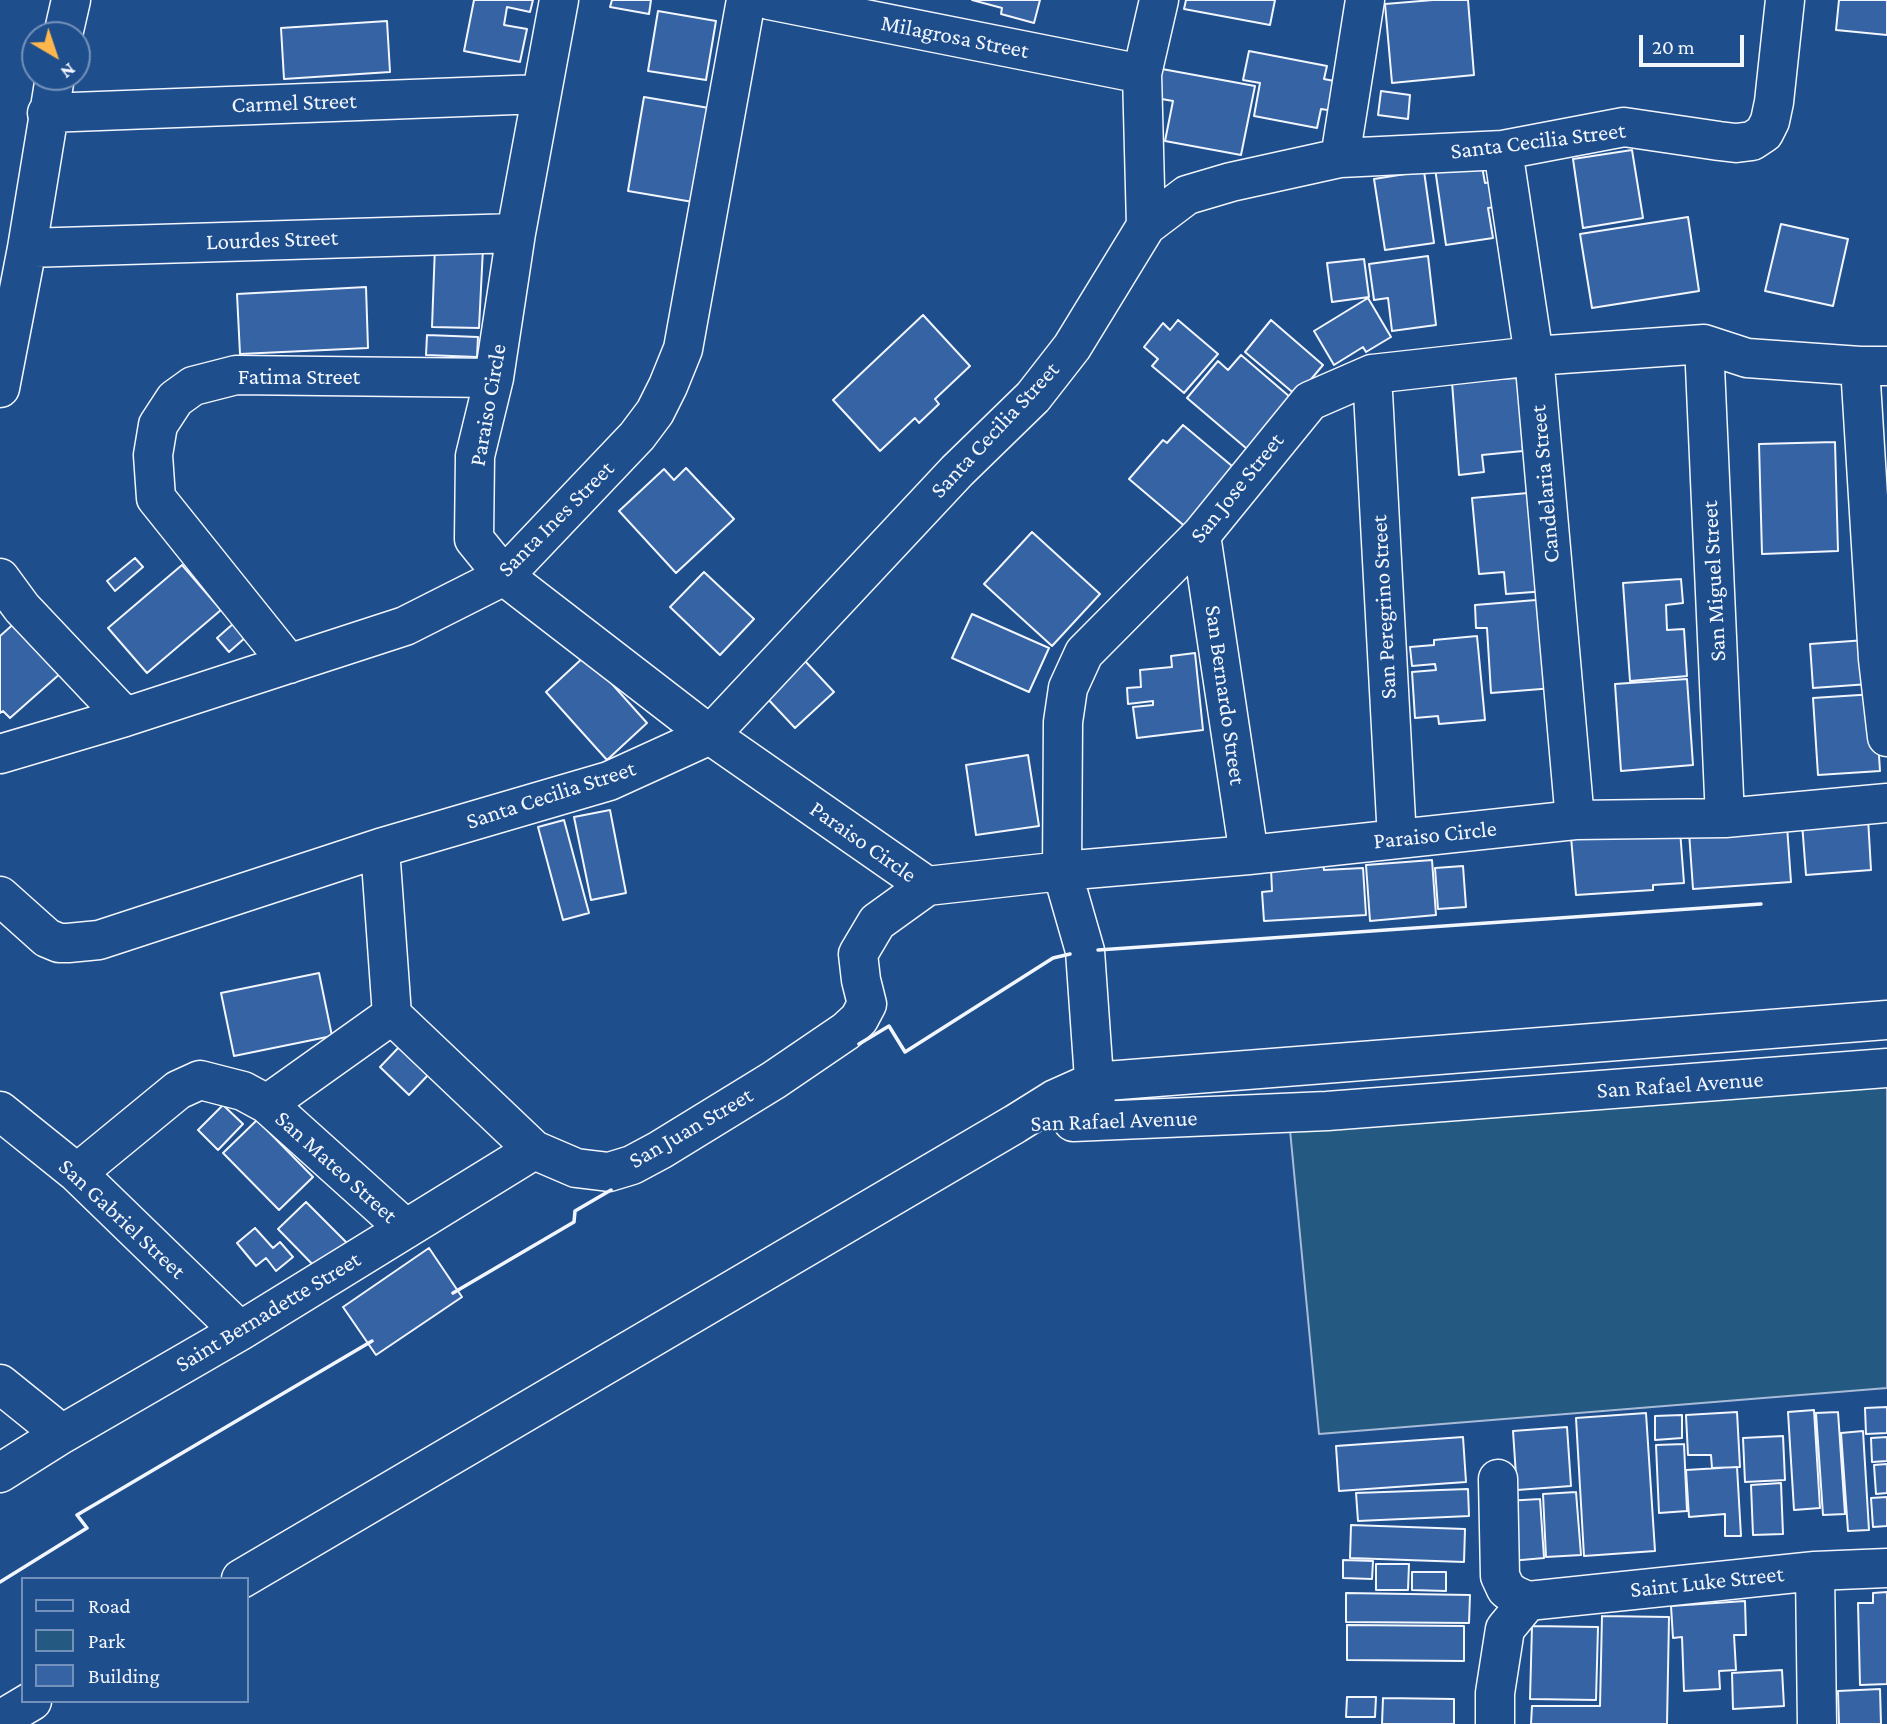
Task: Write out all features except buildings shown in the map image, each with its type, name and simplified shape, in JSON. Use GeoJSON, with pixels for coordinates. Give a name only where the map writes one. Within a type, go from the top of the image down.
{"type":"FeatureCollection","features":[{"type":"Feature","properties":{"kind":"street"},"geometry":{"type":"LineString","coordinates":[[66,21],[71,0]]}},
{"type":"Feature","properties":{"kind":"street","name":"Paraiso Circle"},"geometry":{"type":"LineString","coordinates":[[559,0],[516,233],[494,378],[475,456],[474,538],[504,576],[710,735],[927,886],[1575,820],[1725,818],[1887,803]]}},
{"type":"Feature","properties":{"kind":"street","name":"Santa Ines Street"},"geometry":{"type":"LineString","coordinates":[[0,754],[125,718],[405,626],[504,576],[637,436],[655,412],[668,386],[683,349],[746,0]]}},
{"type":"Feature","properties":{"kind":"street","name":"Milagrosa Street"},"geometry":{"type":"LineString","coordinates":[[769,0],[1142,74]]}},
{"type":"Feature","properties":{"kind":"street"},"geometry":{"type":"LineString","coordinates":[[1146,226],[1142,74],[1159,0]]}},
{"type":"Feature","properties":{"kind":"street"},"geometry":{"type":"LineString","coordinates":[[1340,158],[1365,0]]}},
{"type":"Feature","properties":{"kind":"street","name":"Santa Cecilia Street"},"geometry":{"type":"LineString","coordinates":[[0,896],[47,938],[68,943],[99,940],[380,848],[610,781],[710,735],[957,471],[1033,397],[1072,347],[1146,226],[1187,195],[1231,182],[1340,158],[1503,150],[1624,127],[1736,143],[1752,141],[1764,133],[1770,121],[1785,0]]}},
{"type":"Feature","properties":{"kind":"street","name":"Carmel Street"},"geometry":{"type":"LineString","coordinates":[[51,95],[540,94]]}},
{"type":"Feature","properties":{"kind":"street"},"geometry":{"type":"LineString","coordinates":[[0,388],[27,248],[51,95]]}},
{"type":"Feature","properties":{"kind":"street","name":"Candelaria Street"},"geometry":{"type":"LineString","coordinates":[[1503,150],[1534,356],[1575,820]]}},
{"type":"Feature","properties":{"kind":"street","name":"Lourdes Street"},"geometry":{"type":"LineString","coordinates":[[27,248],[516,233]]}},
{"type":"Feature","properties":{"kind":"street","name":"San Jose Street"},"geometry":{"type":"LineString","coordinates":[[1097,1121],[1084,951],[1062,871],[1063,722],[1068,688],[1084,653],[1202,535],[1310,401],[1372,374],[1534,356],[1704,344],[1747,358],[1874,366]]}},
{"type":"Feature","properties":{"kind":"street","name":"San Miguel Street"},"geometry":{"type":"LineString","coordinates":[[1704,344],[1725,818]]}},
{"type":"Feature","properties":{"kind":"street"},"geometry":{"type":"LineString","coordinates":[[1874,366],[1887,737]]}},
{"type":"Feature","properties":{"kind":"street","name":"San Peregrino Street"},"geometry":{"type":"LineString","coordinates":[[1372,374],[1397,839]]}},
{"type":"Feature","properties":{"kind":"street","name":"Fatima Street"},"geometry":{"type":"LineString","coordinates":[[289,664],[156,498],[153,455],[159,425],[175,399],[193,386],[236,375],[494,378]]}},
{"type":"Feature","properties":{"kind":"street","name":"San Bernardo Street"},"geometry":{"type":"LineString","coordinates":[[1202,535],[1249,855]]}},
{"type":"Feature","properties":{"kind":"street"},"geometry":{"type":"LineString","coordinates":[[0,578],[22,608],[125,718]]}},
{"type":"Feature","properties":{"kind":"street"},"geometry":{"type":"LineString","coordinates":[[267,1104],[392,1015],[380,848]]}},
{"type":"Feature","properties":{"kind":"street","name":"San Juan Street"},"geometry":{"type":"LineString","coordinates":[[392,1015],[534,1150],[576,1168],[609,1172],[632,1165],[774,1080],[828,1044],[859,1019],[867,1004],[858,954],[877,922],[927,886]]}},
{"type":"Feature","properties":{"kind":"street"},"geometry":{"type":"LineString","coordinates":[[1873,1021],[1873,1069]]}},
{"type":"Feature","properties":{"kind":"street","name":"San Rafael Avenue"},"geometry":{"type":"LineString","coordinates":[[1015,1124],[1055,1098],[1093,1082],[1873,1021]]}},
{"type":"Feature","properties":{"kind":"street"},"geometry":{"type":"LineString","coordinates":[[1439,1055],[1441,1103]]}},
{"type":"Feature","properties":{"kind":"street","name":"San Rafael Avenue"},"geometry":{"type":"LineString","coordinates":[[1015,1124],[1248,1116],[1873,1069]]}},
{"type":"Feature","properties":{"kind":"street","name":"San Mateo Street"},"geometry":{"type":"LineString","coordinates":[[76,1173],[178,1090],[200,1080],[243,1091],[267,1104],[406,1229]]}},
{"type":"Feature","properties":{"kind":"street","name":"San Gabriel Street"},"geometry":{"type":"LineString","coordinates":[[0,1111],[76,1173],[240,1331]]}},
{"type":"Feature","properties":{"kind":"street"},"geometry":{"type":"LineString","coordinates":[[244,1577],[1015,1124]]}},
{"type":"Feature","properties":{"kind":"street","name":"Saint Bernadette Street"},"geometry":{"type":"LineString","coordinates":[[0,1473],[240,1331],[534,1150]]}},
{"type":"Feature","properties":{"kind":"street"},"geometry":{"type":"LineString","coordinates":[[0,1384],[62,1434]]}},
{"type":"Feature","properties":{"kind":"street"},"geometry":{"type":"LineString","coordinates":[[1495,1724],[1495,1693],[1505,1629],[1528,1601],[1506,1589],[1500,1576],[1498,1479]]}},
{"type":"Feature","properties":{"kind":"street","name":"Saint Luke Street"},"geometry":{"type":"LineString","coordinates":[[1528,1601],[1815,1572],[1887,1568]]}},
{"type":"Feature","properties":{"kind":"street"},"geometry":{"type":"LineString","coordinates":[[1815,1572],[1817,1724]]}},
{"type":"Feature","properties":{"kind":"street"},"geometry":{"type":"LineString","coordinates":[[0,1720],[29,1703]]}},
{"type":"Feature","properties":{"kind":"green space"},"geometry":{"type":"Polygon","coordinates":[[[1887,1087],[1887,1388],[1319,1434],[1290,1130],[1887,1087]]]}},
{"type":"Feature","properties":{"kind":"wall"},"geometry":{"type":"LineString","coordinates":[[1098,950],[1761,904]]}},
{"type":"Feature","properties":{"kind":"wall"},"geometry":{"type":"LineString","coordinates":[[859,1044],[889,1026],[905,1052],[1053,958],[1070,954]]}},
{"type":"Feature","properties":{"kind":"wall"},"geometry":{"type":"LineString","coordinates":[[453,1293],[574,1222],[575,1211],[611,1190]]}},
{"type":"Feature","properties":{"kind":"wall"},"geometry":{"type":"LineString","coordinates":[[0,1582],[87,1528],[77,1515],[372,1341]]}}]}
